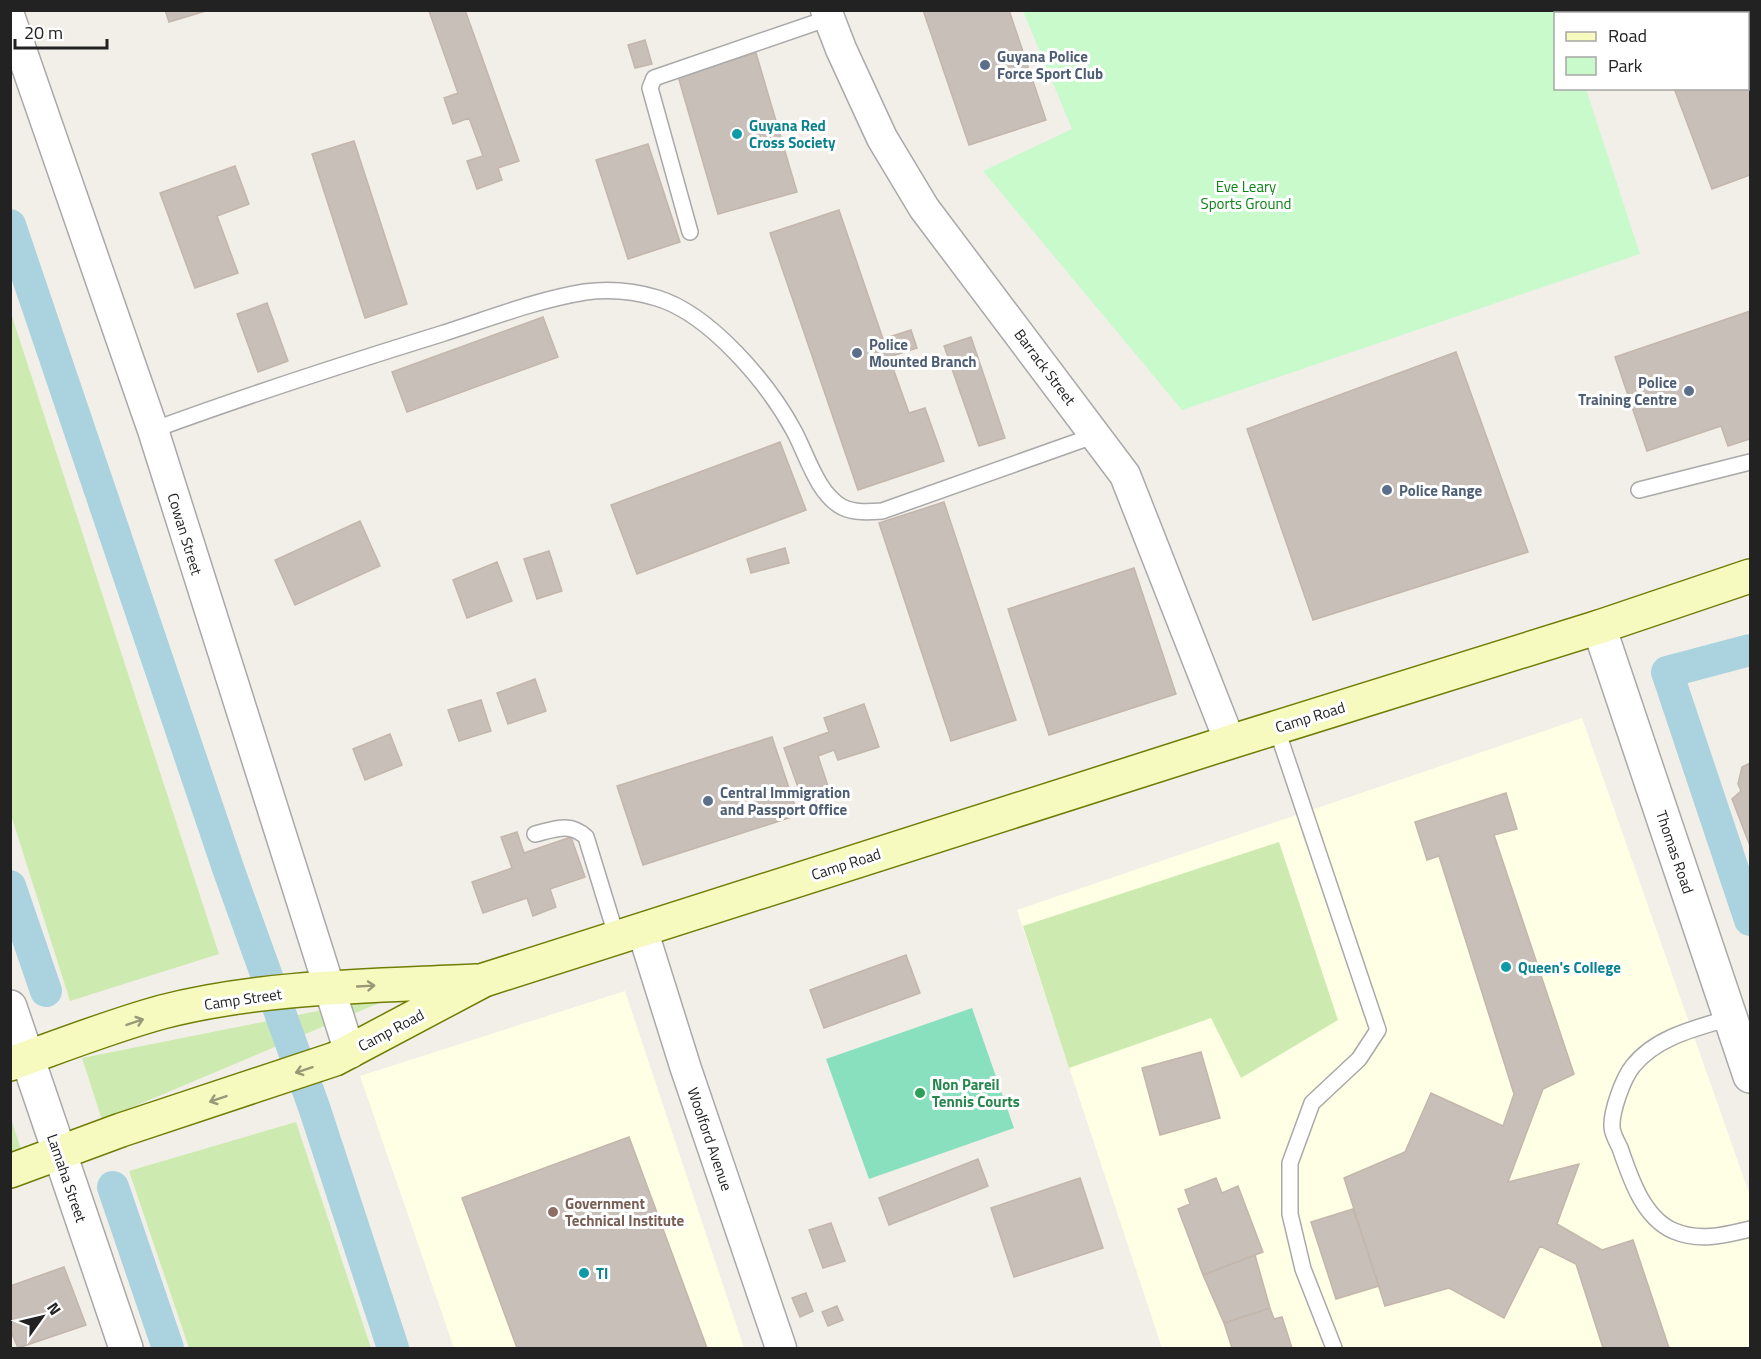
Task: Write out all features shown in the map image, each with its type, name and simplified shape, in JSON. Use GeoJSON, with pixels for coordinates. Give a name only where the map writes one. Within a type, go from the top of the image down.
{"type":"FeatureCollection","features":[{"type":"Feature","properties":{"kind":"main road","name":"Camp Road"},"geometry":{"type":"LineString","coordinates":[[71,1150],[121,1130],[342,1056],[484,980],[1276,727],[1599,627],[1750,576]]}},
{"type":"Feature","properties":{"kind":"main road","name":"Camp Street"},"geometry":{"type":"LineString","coordinates":[[29,1058],[162,1012],[245,996],[484,980]]}},
{"type":"Feature","properties":{"kind":"main road"},"geometry":{"type":"LineString","coordinates":[[10,1171],[71,1150]]}},
{"type":"Feature","properties":{"kind":"street","name":"Barrack Street"},"geometry":{"type":"LineString","coordinates":[[828,14],[882,138],[924,208],[1125,475],[1230,742]]}},
{"type":"Feature","properties":{"kind":"street","name":"Cowan Street"},"geometry":{"type":"LineString","coordinates":[[10,18],[153,430],[318,990],[342,1056]]}},
{"type":"Feature","properties":{"kind":"street","name":"Thomas Road"},"geometry":{"type":"LineString","coordinates":[[1599,627],[1750,1076]]}},
{"type":"Feature","properties":{"kind":"street","name":"Woolford Avenue"},"geometry":{"type":"LineString","coordinates":[[630,934],[658,980],[781,1348]]}},
{"type":"Feature","properties":{"kind":"street","name":"Lamaha Street"},"geometry":{"type":"LineString","coordinates":[[10,1007],[29,1058],[71,1150],[126,1348]]}},
{"type":"Feature","properties":{"kind":"lane"},"geometry":{"type":"LineString","coordinates":[[690,232],[650,88],[654,78],[828,14]]}},
{"type":"Feature","properties":{"kind":"lane"},"geometry":{"type":"LineString","coordinates":[[153,430],[276,385],[531,306],[584,292],[608,291],[648,296],[679,306],[724,343],[751,370],[775,401],[792,428],[821,485],[843,507],[855,511],[882,511],[1096,435]]}},
{"type":"Feature","properties":{"kind":"lane"},"geometry":{"type":"LineString","coordinates":[[1639,490],[1750,462]]}},
{"type":"Feature","properties":{"kind":"lane"},"geometry":{"type":"LineString","coordinates":[[1276,727],[1378,1030],[1359,1059],[1312,1103],[1290,1163],[1290,1214],[1303,1269],[1334,1348]]}},
{"type":"Feature","properties":{"kind":"lane"},"geometry":{"type":"LineString","coordinates":[[536,834],[564,827],[576,828],[586,837],[630,934]]}},
{"type":"Feature","properties":{"kind":"lane"},"geometry":{"type":"LineString","coordinates":[[1730,1018],[1682,1033],[1651,1049],[1638,1061],[1632,1067],[1619,1092],[1612,1127],[1632,1183],[1654,1216],[1673,1231],[1708,1238],[1750,1229]]}},
{"type":"Feature","properties":{"kind":"shaded area"},"geometry":{"type":"Polygon","coordinates":[[[1582,718],[1750,1196],[1750,1348],[1162,1348],[1017,910],[1582,718]]]}},
{"type":"Feature","properties":{"kind":"shaded area","name":"Government Technical Institute"},"geometry":{"type":"Polygon","coordinates":[[[625,991],[744,1348],[454,1348],[360,1076],[625,991]]]}},
{"type":"Feature","properties":{"kind":"green space","name":"Eve Leary Sports Ground"},"geometry":{"type":"Polygon","coordinates":[[[1023,11],[1560,11],[1554,12],[1554,90],[1586,90],[1640,254],[1182,410],[983,171],[1072,129],[1023,11]]]}},
{"type":"Feature","properties":{"kind":"green space"},"geometry":{"type":"Polygon","coordinates":[[[10,310],[219,954],[70,1001],[11,815],[10,310]]]}},
{"type":"Feature","properties":{"kind":"green space"},"geometry":{"type":"Polygon","coordinates":[[[1279,842],[1338,1020],[1241,1078],[1211,1018],[1069,1068],[1023,926],[1279,842]]]}},
{"type":"Feature","properties":{"kind":"green space"},"geometry":{"type":"Polygon","coordinates":[[[398,995],[102,1120],[82,1058],[398,995]]]}},
{"type":"Feature","properties":{"kind":"green space","name":"Non Pareil Tennis Courts"},"geometry":{"type":"Polygon","coordinates":[[[972,1008],[1014,1128],[869,1179],[826,1059],[972,1008]]]}},
{"type":"Feature","properties":{"kind":"green space"},"geometry":{"type":"Polygon","coordinates":[[[10,1116],[22,1152],[10,1156],[10,1116]]]}},
{"type":"Feature","properties":{"kind":"green space"},"geometry":{"type":"Polygon","coordinates":[[[296,1122],[371,1348],[189,1348],[129,1171],[296,1122]]]}},
{"type":"Feature","properties":{"kind":"building"},"geometry":{"type":"Polygon","coordinates":[[[165,10],[209,10],[169,22],[165,10]]]}},
{"type":"Feature","properties":{"kind":"building"},"geometry":{"type":"Polygon","coordinates":[[[465,10],[519,161],[498,168],[502,180],[477,189],[467,161],[483,156],[469,118],[453,124],[444,98],[458,93],[429,11],[465,10]]]}},
{"type":"Feature","properties":{"kind":"building","name":"Guyana Police Force Sport Club"},"geometry":{"type":"Polygon","coordinates":[[[923,10],[1009,10],[1046,120],[969,145],[923,10]]]}},
{"type":"Feature","properties":{"kind":"building"},"geometry":{"type":"Polygon","coordinates":[[[1627,10],[1750,10],[1750,175],[1712,189],[1675,90],[1749,90],[1749,12],[1628,12],[1627,10]]]}},
{"type":"Feature","properties":{"kind":"building"},"geometry":{"type":"Polygon","coordinates":[[[645,40],[652,64],[635,68],[628,45],[645,40]]]}},
{"type":"Feature","properties":{"kind":"building","name":"Guyana Red Cross Society"},"geometry":{"type":"Polygon","coordinates":[[[756,53],[797,192],[718,214],[678,76],[756,53]]]}},
{"type":"Feature","properties":{"kind":"building"},"geometry":{"type":"Polygon","coordinates":[[[354,141],[407,304],[365,318],[312,154],[354,141]]]}},
{"type":"Feature","properties":{"kind":"building"},"geometry":{"type":"Polygon","coordinates":[[[648,144],[680,242],[628,259],[596,160],[648,144]]]}},
{"type":"Feature","properties":{"kind":"building"},"geometry":{"type":"Polygon","coordinates":[[[235,166],[249,204],[217,216],[238,273],[195,288],[160,193],[235,166]]]}},
{"type":"Feature","properties":{"kind":"building","name":"Police Mounted Branch"},"geometry":{"type":"Polygon","coordinates":[[[839,210],[883,339],[911,330],[917,348],[889,357],[909,413],[925,408],[944,461],[858,490],[770,233],[839,210]]]}},
{"type":"Feature","properties":{"kind":"building"},"geometry":{"type":"Polygon","coordinates":[[[267,303],[288,361],[258,372],[237,314],[267,303]]]}},
{"type":"Feature","properties":{"kind":"building","name":"Police Training Centre"},"geometry":{"type":"Polygon","coordinates":[[[1750,311],[1750,439],[1728,446],[1721,426],[1647,451],[1615,357],[1750,311]]]}},
{"type":"Feature","properties":{"kind":"building"},"geometry":{"type":"Polygon","coordinates":[[[543,317],[558,357],[407,412],[392,372],[543,317]]]}},
{"type":"Feature","properties":{"kind":"building"},"geometry":{"type":"Polygon","coordinates":[[[971,337],[1005,438],[979,446],[944,346],[971,337]]]}},
{"type":"Feature","properties":{"kind":"building","name":"Police Range"},"geometry":{"type":"Polygon","coordinates":[[[1456,352],[1528,552],[1313,620],[1247,429],[1456,352]]]}},
{"type":"Feature","properties":{"kind":"building"},"geometry":{"type":"Polygon","coordinates":[[[780,442],[806,510],[637,574],[611,505],[780,442]]]}},
{"type":"Feature","properties":{"kind":"building"},"geometry":{"type":"Polygon","coordinates":[[[944,502],[1016,720],[951,741],[879,523],[944,502]]]}},
{"type":"Feature","properties":{"kind":"building"},"geometry":{"type":"Polygon","coordinates":[[[360,521],[380,566],[295,605],[275,560],[360,521]]]}},
{"type":"Feature","properties":{"kind":"building"},"geometry":{"type":"Polygon","coordinates":[[[785,548],[789,563],[751,573],[747,559],[785,548]]]}},
{"type":"Feature","properties":{"kind":"building"},"geometry":{"type":"Polygon","coordinates":[[[549,551],[562,591],[537,599],[524,559],[549,551]]]}},
{"type":"Feature","properties":{"kind":"building"},"geometry":{"type":"Polygon","coordinates":[[[497,562],[512,601],[467,618],[453,580],[497,562]]]}},
{"type":"Feature","properties":{"kind":"building"},"geometry":{"type":"Polygon","coordinates":[[[1134,568],[1176,694],[1049,735],[1008,609],[1134,568]]]}},
{"type":"Feature","properties":{"kind":"building"},"geometry":{"type":"Polygon","coordinates":[[[535,679],[546,711],[508,724],[497,693],[535,679]]]}},
{"type":"Feature","properties":{"kind":"building"},"geometry":{"type":"Polygon","coordinates":[[[481,700],[491,731],[459,741],[448,710],[481,700]]]}},
{"type":"Feature","properties":{"kind":"building"},"geometry":{"type":"Polygon","coordinates":[[[864,704],[879,747],[838,760],[834,750],[818,756],[831,795],[804,804],[784,748],[829,732],[824,718],[864,704]]]}},
{"type":"Feature","properties":{"kind":"building"},"geometry":{"type":"Polygon","coordinates":[[[390,734],[402,765],[365,780],[353,749],[390,734]]]}},
{"type":"Feature","properties":{"kind":"building","name":"Central Immigration and Passport Office"},"geometry":{"type":"Polygon","coordinates":[[[772,737],[798,815],[643,865],[617,786],[772,737]]]}},
{"type":"Feature","properties":{"kind":"building"},"geometry":{"type":"Polygon","coordinates":[[[1750,763],[1750,846],[1732,799],[1741,791],[1738,784],[1742,767],[1750,763]]]}},
{"type":"Feature","properties":{"kind":"building","name":"Queen's College"},"geometry":{"type":"Polygon","coordinates":[[[1506,793],[1517,829],[1494,835],[1574,1074],[1543,1089],[1508,1182],[1579,1164],[1557,1224],[1602,1250],[1633,1240],[1669,1348],[1603,1348],[1576,1264],[1540,1246],[1504,1318],[1449,1288],[1385,1306],[1344,1178],[1405,1152],[1431,1093],[1503,1126],[1514,1094],[1439,856],[1427,860],[1415,822],[1506,793]]]}},
{"type":"Feature","properties":{"kind":"building"},"geometry":{"type":"Polygon","coordinates":[[[517,832],[524,853],[571,837],[585,877],[550,889],[556,907],[533,916],[527,898],[483,913],[472,882],[512,868],[501,837],[517,832]]]}},
{"type":"Feature","properties":{"kind":"building"},"geometry":{"type":"Polygon","coordinates":[[[906,955],[920,993],[824,1028],[810,990],[906,955]]]}},
{"type":"Feature","properties":{"kind":"building"},"geometry":{"type":"Polygon","coordinates":[[[1201,1052],[1220,1118],[1160,1135],[1142,1068],[1201,1052]]]}},
{"type":"Feature","properties":{"kind":"building","name":"TI"},"geometry":{"type":"Polygon","coordinates":[[[629,1137],[707,1348],[517,1348],[462,1198],[629,1137]]]}},
{"type":"Feature","properties":{"kind":"building"},"geometry":{"type":"Polygon","coordinates":[[[978,1159],[988,1186],[889,1225],[879,1198],[978,1159]]]}},
{"type":"Feature","properties":{"kind":"building"},"geometry":{"type":"Polygon","coordinates":[[[1080,1178],[1103,1248],[1014,1277],[991,1208],[1080,1178]]]}},
{"type":"Feature","properties":{"kind":"building"},"geometry":{"type":"Polygon","coordinates":[[[1216,1178],[1222,1193],[1238,1186],[1263,1252],[1203,1275],[1178,1209],[1190,1204],[1185,1190],[1216,1178]]]}},
{"type":"Feature","properties":{"kind":"building"},"geometry":{"type":"Polygon","coordinates":[[[1353,1209],[1379,1286],[1336,1299],[1311,1222],[1353,1209]]]}},
{"type":"Feature","properties":{"kind":"building"},"geometry":{"type":"Polygon","coordinates":[[[831,1223],[845,1261],[823,1268],[809,1230],[831,1223]]]}},
{"type":"Feature","properties":{"kind":"building"},"geometry":{"type":"Polygon","coordinates":[[[1255,1255],[1270,1308],[1224,1323],[1203,1275],[1255,1255]]]}},
{"type":"Feature","properties":{"kind":"building"},"geometry":{"type":"Polygon","coordinates":[[[64,1267],[86,1325],[18,1348],[10,1329],[10,1286],[64,1267]]]}},
{"type":"Feature","properties":{"kind":"building"},"geometry":{"type":"Polygon","coordinates":[[[806,1293],[813,1311],[800,1317],[792,1298],[806,1293]]]}},
{"type":"Feature","properties":{"kind":"building"},"geometry":{"type":"Polygon","coordinates":[[[837,1306],[843,1320],[828,1326],[822,1312],[837,1306]]]}},
{"type":"Feature","properties":{"kind":"building"},"geometry":{"type":"Polygon","coordinates":[[[1270,1308],[1274,1319],[1282,1317],[1292,1348],[1232,1348],[1224,1323],[1270,1308]]]}},
{"type":"Feature","properties":{"kind":"waterway"},"geometry":{"type":"LineString","coordinates":[[10,225],[229,871],[314,1107],[393,1348]]}},
{"type":"Feature","properties":{"kind":"waterway"},"geometry":{"type":"LineString","coordinates":[[1750,650],[1667,672],[1750,920]]}},
{"type":"Feature","properties":{"kind":"waterway"},"geometry":{"type":"LineString","coordinates":[[10,886],[46,991]]}},
{"type":"Feature","properties":{"kind":"waterway"},"geometry":{"type":"LineString","coordinates":[[113,1187],[168,1348]]}},
{"type":"Feature","properties":{"kind":"place","name":"Guyana Police Force Sport Club"},"geometry":{"type":"Point","coordinates":[985,65]}},
{"type":"Feature","properties":{"kind":"place","name":"Guyana Red Cross Society"},"geometry":{"type":"Point","coordinates":[737,134]}},
{"type":"Feature","properties":{"kind":"place","name":"Police Mounted Branch"},"geometry":{"type":"Point","coordinates":[857,353]}},
{"type":"Feature","properties":{"kind":"place","name":"Police Training Centre"},"geometry":{"type":"Point","coordinates":[1689,391]}},
{"type":"Feature","properties":{"kind":"place","name":"Police Range"},"geometry":{"type":"Point","coordinates":[1387,490]}},
{"type":"Feature","properties":{"kind":"place","name":"Central Immigration and Passport Office"},"geometry":{"type":"Point","coordinates":[708,801]}},
{"type":"Feature","properties":{"kind":"place","name":"Queen's College"},"geometry":{"type":"Point","coordinates":[1506,967]}},
{"type":"Feature","properties":{"kind":"place","name":"Non Pareil Tennis Courts"},"geometry":{"type":"Point","coordinates":[920,1093]}},
{"type":"Feature","properties":{"kind":"place","name":"Government Technical Institute"},"geometry":{"type":"Point","coordinates":[553,1212]}},
{"type":"Feature","properties":{"kind":"place","name":"TI"},"geometry":{"type":"Point","coordinates":[584,1273]}}]}
